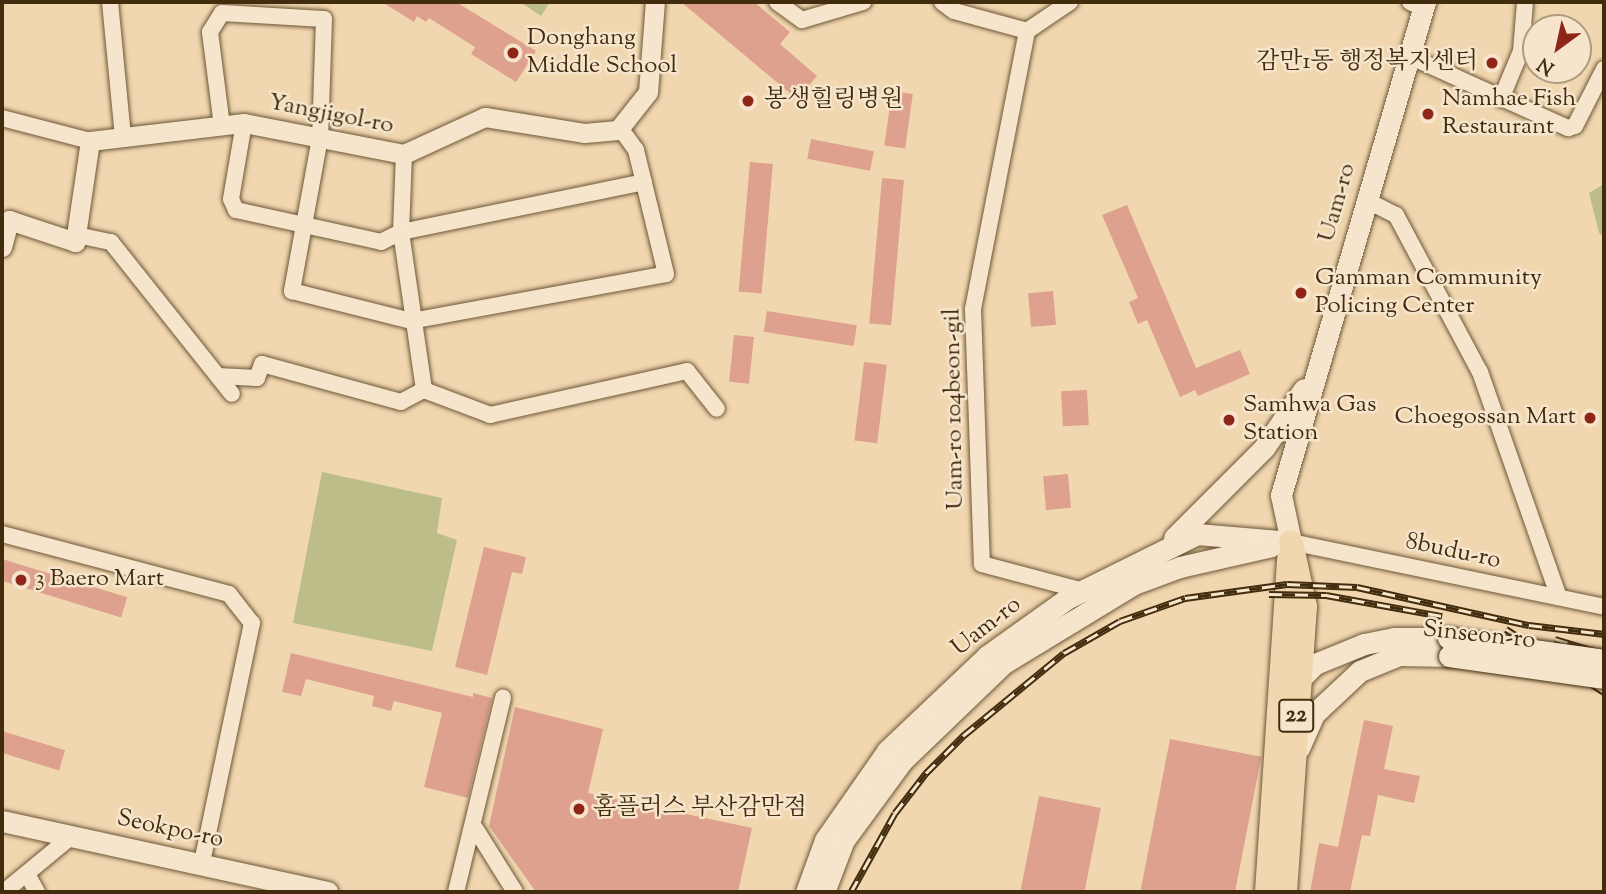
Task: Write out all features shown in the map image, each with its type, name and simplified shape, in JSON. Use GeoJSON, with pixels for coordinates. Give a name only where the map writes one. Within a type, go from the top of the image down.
{"type":"FeatureCollection","features":[{"type":"Feature","properties":{"kind":"main road","name":"Uam-ro"},"geometry":{"type":"LineString","coordinates":[[1291,542],[1281,495],[1409,56],[1419,4]]}},
{"type":"Feature","properties":{"kind":"main road"},"geometry":{"type":"LineString","coordinates":[[1165,546],[1264,449],[1315,373]]}},
{"type":"Feature","properties":{"kind":"main road","name":"Uam-ro"},"geometry":{"type":"LineString","coordinates":[[806,892],[825,840],[887,751],[987,656],[1080,590],[1165,546],[1198,534],[1291,542]]}},
{"type":"Feature","properties":{"kind":"main road","name":"Uam-ro"},"geometry":{"type":"LineString","coordinates":[[824,892],[845,840],[902,761],[1004,663],[1134,584],[1180,567],[1291,542]]}},
{"type":"Feature","properties":{"kind":"main road","name":"22"},"geometry":{"type":"LineString","coordinates":[[1285,892],[1305,607],[1291,542]]}},
{"type":"Feature","properties":{"kind":"main road","name":"22"},"geometry":{"type":"LineString","coordinates":[[1267,892],[1277,706],[1291,542]]}},
{"type":"Feature","properties":{"kind":"main road","name":"Sinseon-ro"},"geometry":{"type":"LineString","coordinates":[[1277,706],[1301,676],[1336,653],[1394,638],[1604,678]]}},
{"type":"Feature","properties":{"kind":"main road","name":"Sinseon-ro"},"geometry":{"type":"LineString","coordinates":[[1291,781],[1303,736],[1338,687],[1379,662],[1399,655],[1449,647],[1604,660]]}},
{"type":"Feature","properties":{"kind":"main road","name":"Seokpo-ro"},"geometry":{"type":"LineString","coordinates":[[2,821],[327,892]]}},
{"type":"Feature","properties":{"kind":"street"},"geometry":{"type":"LineString","coordinates":[[110,2],[123,137]]}},
{"type":"Feature","properties":{"kind":"street"},"geometry":{"type":"LineString","coordinates":[[222,126],[210,32],[222,13],[324,19],[320,138],[302,224],[292,291],[411,321],[666,274],[636,150],[620,128],[648,92],[655,2]]}},
{"type":"Feature","properties":{"kind":"street"},"geometry":{"type":"LineString","coordinates":[[777,2],[802,20],[863,2]]}},
{"type":"Feature","properties":{"kind":"street"},"geometry":{"type":"LineString","coordinates":[[942,2],[954,11],[1027,31],[1070,2]]}},
{"type":"Feature","properties":{"kind":"street"},"geometry":{"type":"LineString","coordinates":[[1501,99],[1518,62],[1525,2]]}},
{"type":"Feature","properties":{"kind":"street","name":"Uam-ro 104beon-gil"},"geometry":{"type":"LineString","coordinates":[[1027,31],[973,309],[982,564],[1080,590]]}},
{"type":"Feature","properties":{"kind":"street"},"geometry":{"type":"LineString","coordinates":[[1409,56],[1556,125],[1575,126],[1604,69]]}},
{"type":"Feature","properties":{"kind":"street","name":"Yangjigol-ro"},"geometry":{"type":"LineString","coordinates":[[2,118],[90,141],[244,123],[404,154],[485,117],[584,132],[620,128]]}},
{"type":"Feature","properties":{"kind":"street"},"geometry":{"type":"LineString","coordinates":[[244,123],[231,199],[236,209],[381,242],[401,232],[644,181]]}},
{"type":"Feature","properties":{"kind":"street"},"geometry":{"type":"LineString","coordinates":[[2,247],[5,219],[75,242],[90,141]]}},
{"type":"Feature","properties":{"kind":"street"},"geometry":{"type":"LineString","coordinates":[[404,154],[401,232],[411,321],[424,390]]}},
{"type":"Feature","properties":{"kind":"street"},"geometry":{"type":"LineString","coordinates":[[1367,200],[1396,215],[1480,372],[1559,597]]}},
{"type":"Feature","properties":{"kind":"street"},"geometry":{"type":"LineString","coordinates":[[77,235],[111,242],[232,394]]}},
{"type":"Feature","properties":{"kind":"street"},"geometry":{"type":"LineString","coordinates":[[218,376],[257,378],[262,364],[401,402],[424,390],[490,415],[687,371],[717,409]]}},
{"type":"Feature","properties":{"kind":"street"},"geometry":{"type":"LineString","coordinates":[[2,534],[229,594],[253,623],[202,863]]}},
{"type":"Feature","properties":{"kind":"street","name":"8budu-ro"},"geometry":{"type":"LineString","coordinates":[[1291,542],[1604,607]]}},
{"type":"Feature","properties":{"kind":"street"},"geometry":{"type":"LineString","coordinates":[[456,892],[475,828],[503,698]]}},
{"type":"Feature","properties":{"kind":"street"},"geometry":{"type":"LineString","coordinates":[[475,828],[514,892]]}},
{"type":"Feature","properties":{"kind":"street"},"geometry":{"type":"LineString","coordinates":[[4,892],[72,836]]}},
{"type":"Feature","properties":{"kind":"street"},"geometry":{"type":"LineString","coordinates":[[27,874],[37,892]]}},
{"type":"Feature","properties":{"kind":"green space"},"geometry":{"type":"Polygon","coordinates":[[[520,2],[550,2],[541,16],[520,2]]]}},
{"type":"Feature","properties":{"kind":"green space"},"geometry":{"type":"Polygon","coordinates":[[[1604,184],[1604,237],[1599,233],[1589,193],[1604,184]]]}},
{"type":"Feature","properties":{"kind":"green space"},"geometry":{"type":"Polygon","coordinates":[[[322,472],[442,498],[437,533],[457,540],[432,651],[293,623],[322,472]]]}},
{"type":"Feature","properties":{"kind":"building"},"geometry":{"type":"Polygon","coordinates":[[[382,2],[456,2],[536,51],[516,82],[471,54],[475,47],[429,18],[426,22],[417,16],[414,22],[382,2]]]}},
{"type":"Feature","properties":{"kind":"building"},"geometry":{"type":"Polygon","coordinates":[[[681,2],[754,2],[790,32],[780,44],[817,76],[797,99],[681,2]]]}},
{"type":"Feature","properties":{"kind":"building"},"geometry":{"type":"Polygon","coordinates":[[[892,91],[913,94],[905,148],[884,145],[892,91]]]}},
{"type":"Feature","properties":{"kind":"building"},"geometry":{"type":"Polygon","coordinates":[[[811,139],[874,151],[870,171],[807,159],[811,139]]]}},
{"type":"Feature","properties":{"kind":"building"},"geometry":{"type":"Polygon","coordinates":[[[750,162],[773,164],[762,294],[739,292],[750,162]]]}},
{"type":"Feature","properties":{"kind":"building"},"geometry":{"type":"Polygon","coordinates":[[[882,178],[904,180],[891,325],[869,323],[882,178]]]}},
{"type":"Feature","properties":{"kind":"building"},"geometry":{"type":"Polygon","coordinates":[[[1127,205],[1196,368],[1240,350],[1250,374],[1198,396],[1195,390],[1180,397],[1147,320],[1138,324],[1129,302],[1138,298],[1102,215],[1127,205]]]}},
{"type":"Feature","properties":{"kind":"building"},"geometry":{"type":"Polygon","coordinates":[[[1053,291],[1056,325],[1031,327],[1028,293],[1053,291]]]}},
{"type":"Feature","properties":{"kind":"building"},"geometry":{"type":"Polygon","coordinates":[[[767,311],[857,325],[854,346],[764,332],[767,311]]]}},
{"type":"Feature","properties":{"kind":"building"},"geometry":{"type":"Polygon","coordinates":[[[734,335],[754,337],[749,384],[729,382],[734,335]]]}},
{"type":"Feature","properties":{"kind":"building"},"geometry":{"type":"Polygon","coordinates":[[[864,362],[887,365],[877,443],[854,440],[864,362]]]}},
{"type":"Feature","properties":{"kind":"building"},"geometry":{"type":"Polygon","coordinates":[[[1087,390],[1089,425],[1063,426],[1061,391],[1087,390]]]}},
{"type":"Feature","properties":{"kind":"building"},"geometry":{"type":"Polygon","coordinates":[[[1068,474],[1071,508],[1046,510],[1043,476],[1068,474]]]}},
{"type":"Feature","properties":{"kind":"building"},"geometry":{"type":"Polygon","coordinates":[[[484,547],[526,557],[522,574],[512,572],[487,675],[455,667],[484,547]]]}},
{"type":"Feature","properties":{"kind":"building"},"geometry":{"type":"Polygon","coordinates":[[[2,559],[127,597],[121,617],[2,581],[2,559]]]}},
{"type":"Feature","properties":{"kind":"building"},"geometry":{"type":"Polygon","coordinates":[[[291,653],[473,697],[473,693],[492,698],[468,798],[424,787],[442,713],[394,701],[391,711],[372,706],[374,696],[306,679],[301,696],[282,692],[291,653]]]}},
{"type":"Feature","properties":{"kind":"building","name":"홈플러스 부산감만점"},"geometry":{"type":"Polygon","coordinates":[[[515,707],[603,729],[588,793],[752,828],[738,892],[536,892],[489,826],[515,707]]]}},
{"type":"Feature","properties":{"kind":"building"},"geometry":{"type":"Polygon","coordinates":[[[1364,720],[1393,726],[1384,769],[1420,776],[1414,803],[1378,795],[1370,836],[1362,835],[1350,892],[1310,892],[1319,843],[1338,847],[1364,720]]]}},
{"type":"Feature","properties":{"kind":"building"},"geometry":{"type":"Polygon","coordinates":[[[2,731],[65,750],[59,770],[2,753],[2,731]]]}},
{"type":"Feature","properties":{"kind":"building"},"geometry":{"type":"Polygon","coordinates":[[[1170,739],[1261,757],[1235,892],[1140,892],[1170,739]]]}},
{"type":"Feature","properties":{"kind":"building"},"geometry":{"type":"Polygon","coordinates":[[[1039,796],[1101,808],[1085,892],[1020,892],[1039,796]]]}},
{"type":"Feature","properties":{"kind":"railway"},"geometry":{"type":"LineString","coordinates":[[851,892],[895,813],[926,773],[964,735],[1064,653],[1120,621],[1185,598],[1287,584],[1357,587],[1529,625],[1604,634]]}},
{"type":"Feature","properties":{"kind":"railway"},"geometry":{"type":"LineString","coordinates":[[1269,594],[1326,595],[1442,616]]}},
{"type":"Feature","properties":{"kind":"railway"},"geometry":{"type":"LineString","coordinates":[[1506,629],[1604,692]]}},
{"type":"Feature","properties":{"kind":"railway"},"geometry":{"type":"LineString","coordinates":[[1555,639],[1604,654]]}},
{"type":"Feature","properties":{"kind":"place","name":"Donghang Middle School"},"geometry":{"type":"Point","coordinates":[513,53]}},
{"type":"Feature","properties":{"kind":"place","name":"감만1동 행정복지센터"},"geometry":{"type":"Point","coordinates":[1492,63]}},
{"type":"Feature","properties":{"kind":"place","name":"봉생힐링병원"},"geometry":{"type":"Point","coordinates":[748,101]}},
{"type":"Feature","properties":{"kind":"place","name":"Namhae Fish Restaurant"},"geometry":{"type":"Point","coordinates":[1428,114]}},
{"type":"Feature","properties":{"kind":"place","name":"Gamman Community Policing Center"},"geometry":{"type":"Point","coordinates":[1301,293]}},
{"type":"Feature","properties":{"kind":"place","name":"Choegossan Mart"},"geometry":{"type":"Point","coordinates":[1590,418]}},
{"type":"Feature","properties":{"kind":"place","name":"Samhwa Gas Station"},"geometry":{"type":"Point","coordinates":[1229,420]}},
{"type":"Feature","properties":{"kind":"place","name":"3 Baero Mart"},"geometry":{"type":"Point","coordinates":[21,580]}},
{"type":"Feature","properties":{"kind":"place","name":"홈플러스 부산감만점"},"geometry":{"type":"Point","coordinates":[579,809]}}]}
